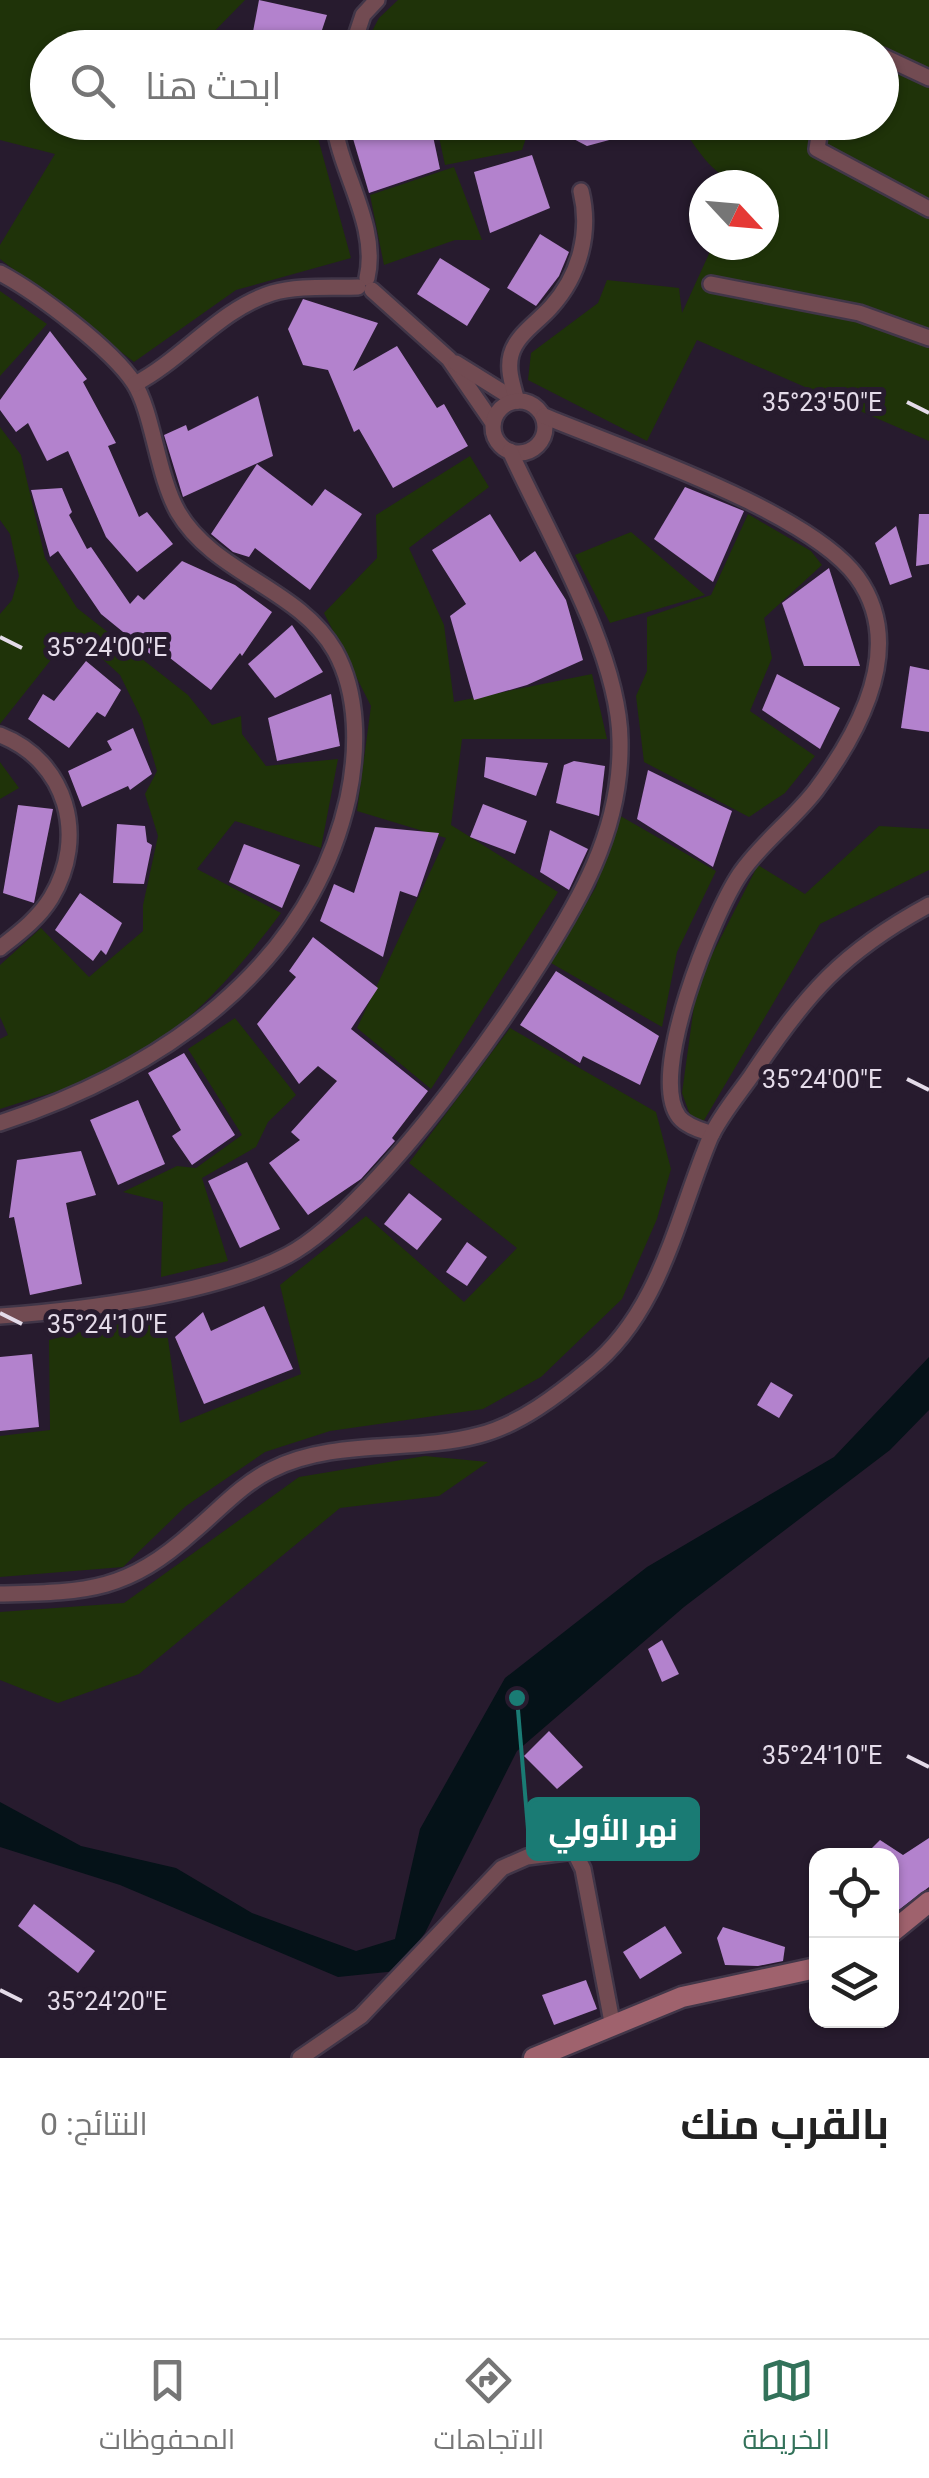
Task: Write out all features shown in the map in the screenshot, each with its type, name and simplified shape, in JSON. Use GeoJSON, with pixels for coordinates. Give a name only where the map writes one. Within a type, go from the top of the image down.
{"type":"FeatureCollection","features":[{"type":"Feature","properties":{"kind":"main road"},"geometry":{"type":"LineString","coordinates":[[899,1926],[929,1902]]}},
{"type":"Feature","properties":{"kind":"main road"},"geometry":{"type":"LineString","coordinates":[[534,2058],[612,2022],[682,1997],[809,1970]]}},
{"type":"Feature","properties":{"kind":"street"},"geometry":{"type":"LineString","coordinates":[[358,30],[363,16],[377,0]]}},
{"type":"Feature","properties":{"kind":"street"},"geometry":{"type":"LineString","coordinates":[[899,64],[929,78]]}},
{"type":"Feature","properties":{"kind":"street"},"geometry":{"type":"LineString","coordinates":[[339,140],[363,220],[370,266],[366,285]]}},
{"type":"Feature","properties":{"kind":"street"},"geometry":{"type":"LineString","coordinates":[[818,140],[817,149],[929,209]]}},
{"type":"Feature","properties":{"kind":"street"},"geometry":{"type":"LineString","coordinates":[[517,401],[509,368],[512,351],[553,305],[577,268],[587,218],[581,192]]}},
{"type":"Feature","properties":{"kind":"street"},"geometry":{"type":"LineString","coordinates":[[0,274],[48,304],[135,384],[160,472],[178,513],[204,543],[304,613],[336,654],[353,714],[352,781],[336,842],[311,896],[227,1002],[186,1035],[122,1073],[78,1095],[0,1123]]}},
{"type":"Feature","properties":{"kind":"street"},"geometry":{"type":"LineString","coordinates":[[711,284],[859,313],[929,338]]}},
{"type":"Feature","properties":{"kind":"street"},"geometry":{"type":"LineString","coordinates":[[135,384],[184,354],[233,312],[270,293],[366,285],[449,359],[517,401],[532,404],[544,416],[791,521],[855,574],[872,601],[880,648],[871,696],[815,791],[740,872],[688,982],[675,1050],[674,1106],[690,1125],[712,1134]]}},
{"type":"Feature","properties":{"kind":"street"},"geometry":{"type":"LineString","coordinates":[[0,1316],[101,1304],[194,1285],[260,1266],[307,1243],[365,1192],[436,1106],[522,986],[582,891],[617,791],[620,736],[590,621],[510,451],[496,440],[493,422],[449,359]]}},
{"type":"Feature","properties":{"kind":"street"},"geometry":{"type":"LineString","coordinates":[[493,422],[502,407],[517,401]]}},
{"type":"Feature","properties":{"kind":"street"},"geometry":{"type":"LineString","coordinates":[[510,451],[536,447],[544,432],[544,416]]}},
{"type":"Feature","properties":{"kind":"street"},"geometry":{"type":"LineString","coordinates":[[0,735],[33,752],[56,779],[65,800],[69,840],[63,872],[50,901],[0,948]]}},
{"type":"Feature","properties":{"kind":"street"},"geometry":{"type":"LineString","coordinates":[[0,1594],[91,1589],[126,1580],[159,1561],[250,1483],[287,1463],[482,1435],[529,1411],[592,1367],[628,1328],[656,1278],[712,1134],[814,988],[849,954],[929,905]]}},
{"type":"Feature","properties":{"kind":"street"},"geometry":{"type":"LineString","coordinates":[[300,2058],[360,2016],[502,1868],[561,1851],[574,1851],[583,1868],[612,2022]]}},
{"type":"Feature","properties":{"kind":"green space"},"geometry":{"type":"Polygon","coordinates":[[[0,0],[245,0],[216,30],[30,30],[30,140],[318,140],[351,258],[236,290],[134,362],[0,259],[0,245],[55,154],[0,140],[0,0]]]}},
{"type":"Feature","properties":{"kind":"green space"},"geometry":{"type":"Polygon","coordinates":[[[398,0],[929,0],[929,441],[697,340],[647,441],[528,380],[531,353],[598,303],[607,280],[679,288],[682,313],[706,260],[779,260],[779,170],[716,170],[691,140],[899,140],[899,30],[373,30],[398,0]]]}},
{"type":"Feature","properties":{"kind":"green space"},"geometry":{"type":"Polygon","coordinates":[[[440,140],[525,140],[522,150],[445,165],[440,140]]]}},
{"type":"Feature","properties":{"kind":"green space"},"geometry":{"type":"Polygon","coordinates":[[[454,167],[482,240],[455,240],[384,265],[370,195],[454,167]]]}},
{"type":"Feature","properties":{"kind":"green space"},"geometry":{"type":"Polygon","coordinates":[[[0,291],[47,324],[0,376],[0,291]]]}},
{"type":"Feature","properties":{"kind":"green space"},"geometry":{"type":"Polygon","coordinates":[[[0,427],[21,455],[45,558],[77,608],[188,695],[212,725],[241,716],[242,734],[266,766],[338,759],[321,848],[235,821],[197,869],[281,913],[219,988],[172,1031],[119,1066],[0,1109],[0,1039],[8,1035],[0,1017],[0,965],[41,928],[89,977],[143,931],[143,905],[158,836],[145,794],[157,771],[142,720],[120,675],[73,632],[0,724],[0,614],[12,600],[19,576],[10,534],[0,520],[0,427]]]}},
{"type":"Feature","properties":{"kind":"green space"},"geometry":{"type":"Polygon","coordinates":[[[470,456],[489,487],[409,548],[444,625],[454,702],[592,674],[607,739],[462,739],[451,825],[558,892],[431,1089],[357,1028],[446,838],[357,811],[371,706],[324,613],[377,558],[376,515],[470,456]]]}},
{"type":"Feature","properties":{"kind":"green space"},"geometry":{"type":"Polygon","coordinates":[[[748,514],[811,551],[822,565],[764,618],[772,658],[750,711],[815,756],[785,793],[749,817],[644,762],[636,696],[647,671],[647,617],[711,595],[748,514]]]}},
{"type":"Feature","properties":{"kind":"green space"},"geometry":{"type":"Polygon","coordinates":[[[631,532],[705,595],[610,623],[575,555],[631,532]]]}},
{"type":"Feature","properties":{"kind":"green space"},"geometry":{"type":"Polygon","coordinates":[[[0,762],[19,788],[0,799],[0,762]]]}},
{"type":"Feature","properties":{"kind":"green space"},"geometry":{"type":"Polygon","coordinates":[[[617,814],[716,871],[677,952],[662,1027],[551,963],[596,887],[617,814]]]}},
{"type":"Feature","properties":{"kind":"green space"},"geometry":{"type":"Polygon","coordinates":[[[879,826],[929,829],[929,870],[820,924],[703,1122],[690,1115],[682,1093],[697,984],[758,865],[805,894],[879,826]]]}},
{"type":"Feature","properties":{"kind":"green space"},"geometry":{"type":"Polygon","coordinates":[[[235,1018],[296,1095],[268,1122],[256,1147],[202,1178],[228,1261],[161,1277],[163,1202],[123,1192],[177,1166],[196,1168],[242,1135],[188,1049],[235,1018]]]}},
{"type":"Feature","properties":{"kind":"green space"},"geometry":{"type":"Polygon","coordinates":[[[510,1028],[656,1112],[671,1169],[657,1219],[622,1299],[541,1377],[483,1409],[330,1431],[265,1452],[186,1506],[123,1567],[0,1577],[0,1436],[50,1430],[49,1340],[164,1311],[180,1423],[301,1374],[280,1285],[366,1216],[464,1302],[517,1248],[409,1163],[510,1028]]]}},
{"type":"Feature","properties":{"kind":"green space"},"geometry":{"type":"Polygon","coordinates":[[[425,1456],[488,1462],[439,1496],[340,1508],[139,1674],[58,1703],[0,1680],[0,1612],[124,1603],[299,1477],[425,1456]]]}},
{"type":"Feature","properties":{"kind":"shaded area"},"geometry":{"type":"Polygon","coordinates":[[[929,1357],[929,1410],[890,1450],[684,1607],[517,1751],[425,1933],[397,1971],[338,1977],[120,1885],[0,1847],[0,1802],[81,1846],[176,1868],[252,1913],[356,1951],[395,1939],[420,1829],[505,1678],[647,1567],[834,1457],[929,1357]]]}},
{"type":"Feature","properties":{"kind":"building"},"geometry":{"type":"Polygon","coordinates":[[[259,0],[327,15],[322,30],[253,30],[259,0]]]}},
{"type":"Feature","properties":{"kind":"building"},"geometry":{"type":"Polygon","coordinates":[[[353,140],[434,140],[440,169],[369,193],[353,140]]]}},
{"type":"Feature","properties":{"kind":"building"},"geometry":{"type":"Polygon","coordinates":[[[576,140],[609,140],[587,146],[576,140]]]}},
{"type":"Feature","properties":{"kind":"building"},"geometry":{"type":"Polygon","coordinates":[[[532,155],[550,208],[490,233],[474,172],[532,155]]]}},
{"type":"Feature","properties":{"kind":"building"},"geometry":{"type":"Polygon","coordinates":[[[540,234],[569,252],[559,276],[536,306],[507,288],[540,234]]]}},
{"type":"Feature","properties":{"kind":"building"},"geometry":{"type":"Polygon","coordinates":[[[440,258],[490,289],[467,326],[417,294],[440,258]]]}},
{"type":"Feature","properties":{"kind":"building"},"geometry":{"type":"Polygon","coordinates":[[[303,299],[378,323],[353,371],[397,346],[437,408],[444,404],[468,446],[393,488],[359,429],[354,432],[328,370],[303,365],[288,329],[303,299]]]}},
{"type":"Feature","properties":{"kind":"building"},"geometry":{"type":"Polygon","coordinates":[[[50,331],[87,379],[83,382],[116,443],[108,446],[139,517],[147,512],[173,544],[137,572],[106,537],[68,451],[47,461],[28,423],[16,432],[0,410],[0,400],[50,331]]]}},
{"type":"Feature","properties":{"kind":"building"},"geometry":{"type":"Polygon","coordinates":[[[258,396],[273,456],[183,497],[164,435],[186,425],[188,431],[258,396]]]}},
{"type":"Feature","properties":{"kind":"building"},"geometry":{"type":"Polygon","coordinates":[[[257,464],[312,506],[325,489],[362,514],[310,590],[255,548],[249,557],[233,552],[211,534],[257,464]]]}},
{"type":"Feature","properties":{"kind":"building"},"geometry":{"type":"Polygon","coordinates":[[[685,487],[744,511],[713,582],[654,539],[685,487]]]}},
{"type":"Feature","properties":{"kind":"building"},"geometry":{"type":"Polygon","coordinates":[[[62,488],[72,512],[69,515],[87,549],[91,547],[130,604],[138,595],[144,600],[182,561],[235,585],[272,612],[242,656],[240,653],[211,690],[161,651],[155,658],[101,614],[58,551],[50,557],[31,490],[62,488]]]}},
{"type":"Feature","properties":{"kind":"building"},"geometry":{"type":"Polygon","coordinates":[[[490,514],[520,562],[535,551],[566,600],[583,660],[527,685],[474,700],[450,616],[466,604],[432,550],[490,514]]]}},
{"type":"Feature","properties":{"kind":"building"},"geometry":{"type":"Polygon","coordinates":[[[919,514],[929,514],[929,564],[916,566],[919,514]]]}},
{"type":"Feature","properties":{"kind":"building"},"geometry":{"type":"Polygon","coordinates":[[[896,526],[912,577],[890,585],[875,543],[896,526]]]}},
{"type":"Feature","properties":{"kind":"building"},"geometry":{"type":"Polygon","coordinates":[[[829,568],[860,666],[804,666],[782,603],[829,568]]]}},
{"type":"Feature","properties":{"kind":"building"},"geometry":{"type":"Polygon","coordinates":[[[292,625],[323,672],[275,698],[248,664],[292,625]]]}},
{"type":"Feature","properties":{"kind":"building"},"geometry":{"type":"Polygon","coordinates":[[[86,661],[121,690],[105,717],[97,712],[69,748],[28,719],[43,694],[54,701],[86,661]]]}},
{"type":"Feature","properties":{"kind":"building"},"geometry":{"type":"Polygon","coordinates":[[[910,666],[929,670],[929,732],[901,728],[910,666]]]}},
{"type":"Feature","properties":{"kind":"building"},"geometry":{"type":"Polygon","coordinates":[[[777,674],[840,708],[820,749],[762,710],[777,674]]]}},
{"type":"Feature","properties":{"kind":"building"},"geometry":{"type":"Polygon","coordinates":[[[331,694],[340,746],[277,761],[268,718],[331,694]]]}},
{"type":"Feature","properties":{"kind":"building"},"geometry":{"type":"Polygon","coordinates":[[[133,728],[152,774],[130,790],[128,786],[82,807],[68,771],[112,750],[107,741],[133,728]]]}},
{"type":"Feature","properties":{"kind":"building"},"geometry":{"type":"Polygon","coordinates":[[[486,757],[548,763],[536,796],[484,777],[486,757]]]}},
{"type":"Feature","properties":{"kind":"building"},"geometry":{"type":"Polygon","coordinates":[[[574,761],[605,766],[599,816],[556,803],[564,765],[574,761]]]}},
{"type":"Feature","properties":{"kind":"building"},"geometry":{"type":"Polygon","coordinates":[[[648,770],[732,811],[713,867],[637,819],[648,770]]]}},
{"type":"Feature","properties":{"kind":"building"},"geometry":{"type":"Polygon","coordinates":[[[483,804],[527,821],[515,854],[470,837],[483,804]]]}},
{"type":"Feature","properties":{"kind":"building"},"geometry":{"type":"Polygon","coordinates":[[[18,805],[53,809],[34,903],[3,893],[18,805]]]}},
{"type":"Feature","properties":{"kind":"building"},"geometry":{"type":"Polygon","coordinates":[[[117,824],[145,826],[147,842],[152,845],[144,884],[113,883],[117,824]]]}},
{"type":"Feature","properties":{"kind":"building"},"geometry":{"type":"Polygon","coordinates":[[[375,827],[439,833],[417,897],[400,891],[383,957],[320,921],[334,884],[354,893],[375,827]]]}},
{"type":"Feature","properties":{"kind":"building"},"geometry":{"type":"Polygon","coordinates":[[[550,830],[588,849],[569,890],[540,872],[550,830]]]}},
{"type":"Feature","properties":{"kind":"building"},"geometry":{"type":"Polygon","coordinates":[[[244,844],[300,865],[282,908],[229,882],[244,844]]]}},
{"type":"Feature","properties":{"kind":"building"},"geometry":{"type":"Polygon","coordinates":[[[80,893],[122,923],[106,955],[101,950],[93,961],[55,930],[80,893]]]}},
{"type":"Feature","properties":{"kind":"building"},"geometry":{"type":"Polygon","coordinates":[[[313,937],[378,988],[351,1029],[428,1091],[392,1138],[395,1141],[361,1179],[308,1215],[269,1163],[300,1140],[291,1132],[337,1081],[318,1066],[299,1084],[257,1024],[296,977],[289,971],[313,937]]]}},
{"type":"Feature","properties":{"kind":"building"},"geometry":{"type":"Polygon","coordinates":[[[556,971],[659,1036],[640,1085],[583,1056],[580,1063],[520,1025],[556,971]]]}},
{"type":"Feature","properties":{"kind":"building"},"geometry":{"type":"Polygon","coordinates":[[[184,1053],[235,1135],[192,1165],[172,1136],[181,1130],[148,1073],[184,1053]]]}},
{"type":"Feature","properties":{"kind":"building"},"geometry":{"type":"Polygon","coordinates":[[[138,1100],[165,1164],[118,1185],[90,1120],[138,1100]]]}},
{"type":"Feature","properties":{"kind":"building"},"geometry":{"type":"Polygon","coordinates":[[[81,1151],[96,1195],[66,1203],[82,1284],[30,1295],[14,1217],[9,1218],[17,1160],[81,1151]]]}},
{"type":"Feature","properties":{"kind":"building"},"geometry":{"type":"Polygon","coordinates":[[[247,1162],[280,1229],[240,1248],[208,1181],[247,1162]]]}},
{"type":"Feature","properties":{"kind":"building"},"geometry":{"type":"Polygon","coordinates":[[[409,1193],[442,1219],[417,1250],[384,1224],[409,1193]]]}},
{"type":"Feature","properties":{"kind":"building"},"geometry":{"type":"Polygon","coordinates":[[[467,1242],[487,1257],[467,1286],[446,1272],[467,1242]]]}},
{"type":"Feature","properties":{"kind":"building"},"geometry":{"type":"Polygon","coordinates":[[[264,1306],[293,1369],[204,1404],[175,1337],[203,1312],[211,1331],[264,1306]]]}},
{"type":"Feature","properties":{"kind":"building"},"geometry":{"type":"Polygon","coordinates":[[[32,1354],[39,1427],[0,1431],[0,1357],[32,1354]]]}},
{"type":"Feature","properties":{"kind":"building"},"geometry":{"type":"Polygon","coordinates":[[[771,1382],[793,1395],[779,1418],[757,1405],[771,1382]]]}},
{"type":"Feature","properties":{"kind":"building"},"geometry":{"type":"Polygon","coordinates":[[[662,1640],[679,1674],[662,1682],[648,1649],[662,1640]]]}},
{"type":"Feature","properties":{"kind":"building"},"geometry":{"type":"Polygon","coordinates":[[[549,1731],[583,1767],[557,1789],[524,1756],[549,1731]]]}},
{"type":"Feature","properties":{"kind":"building"},"geometry":{"type":"Polygon","coordinates":[[[929,1838],[929,1887],[899,1910],[899,1852],[903,1855],[929,1838]]]}},
{"type":"Feature","properties":{"kind":"building"},"geometry":{"type":"Polygon","coordinates":[[[880,1840],[892,1848],[872,1848],[880,1840]]]}},
{"type":"Feature","properties":{"kind":"building"},"geometry":{"type":"Polygon","coordinates":[[[34,1904],[95,1951],[78,1973],[18,1926],[34,1904]]]}},
{"type":"Feature","properties":{"kind":"building"},"geometry":{"type":"Polygon","coordinates":[[[665,1926],[682,1953],[640,1979],[623,1952],[665,1926]]]}},
{"type":"Feature","properties":{"kind":"building"},"geometry":{"type":"Polygon","coordinates":[[[723,1927],[785,1947],[783,1961],[758,1966],[725,1965],[717,1938],[723,1927]]]}},
{"type":"Feature","properties":{"kind":"building"},"geometry":{"type":"Polygon","coordinates":[[[586,1980],[597,2009],[554,2025],[542,1995],[586,1980]]]}},
{"type":"Feature","properties":{"kind":"place","name":"نهر الأولي"},"geometry":{"type":"Point","coordinates":[517,1698]}}]}
